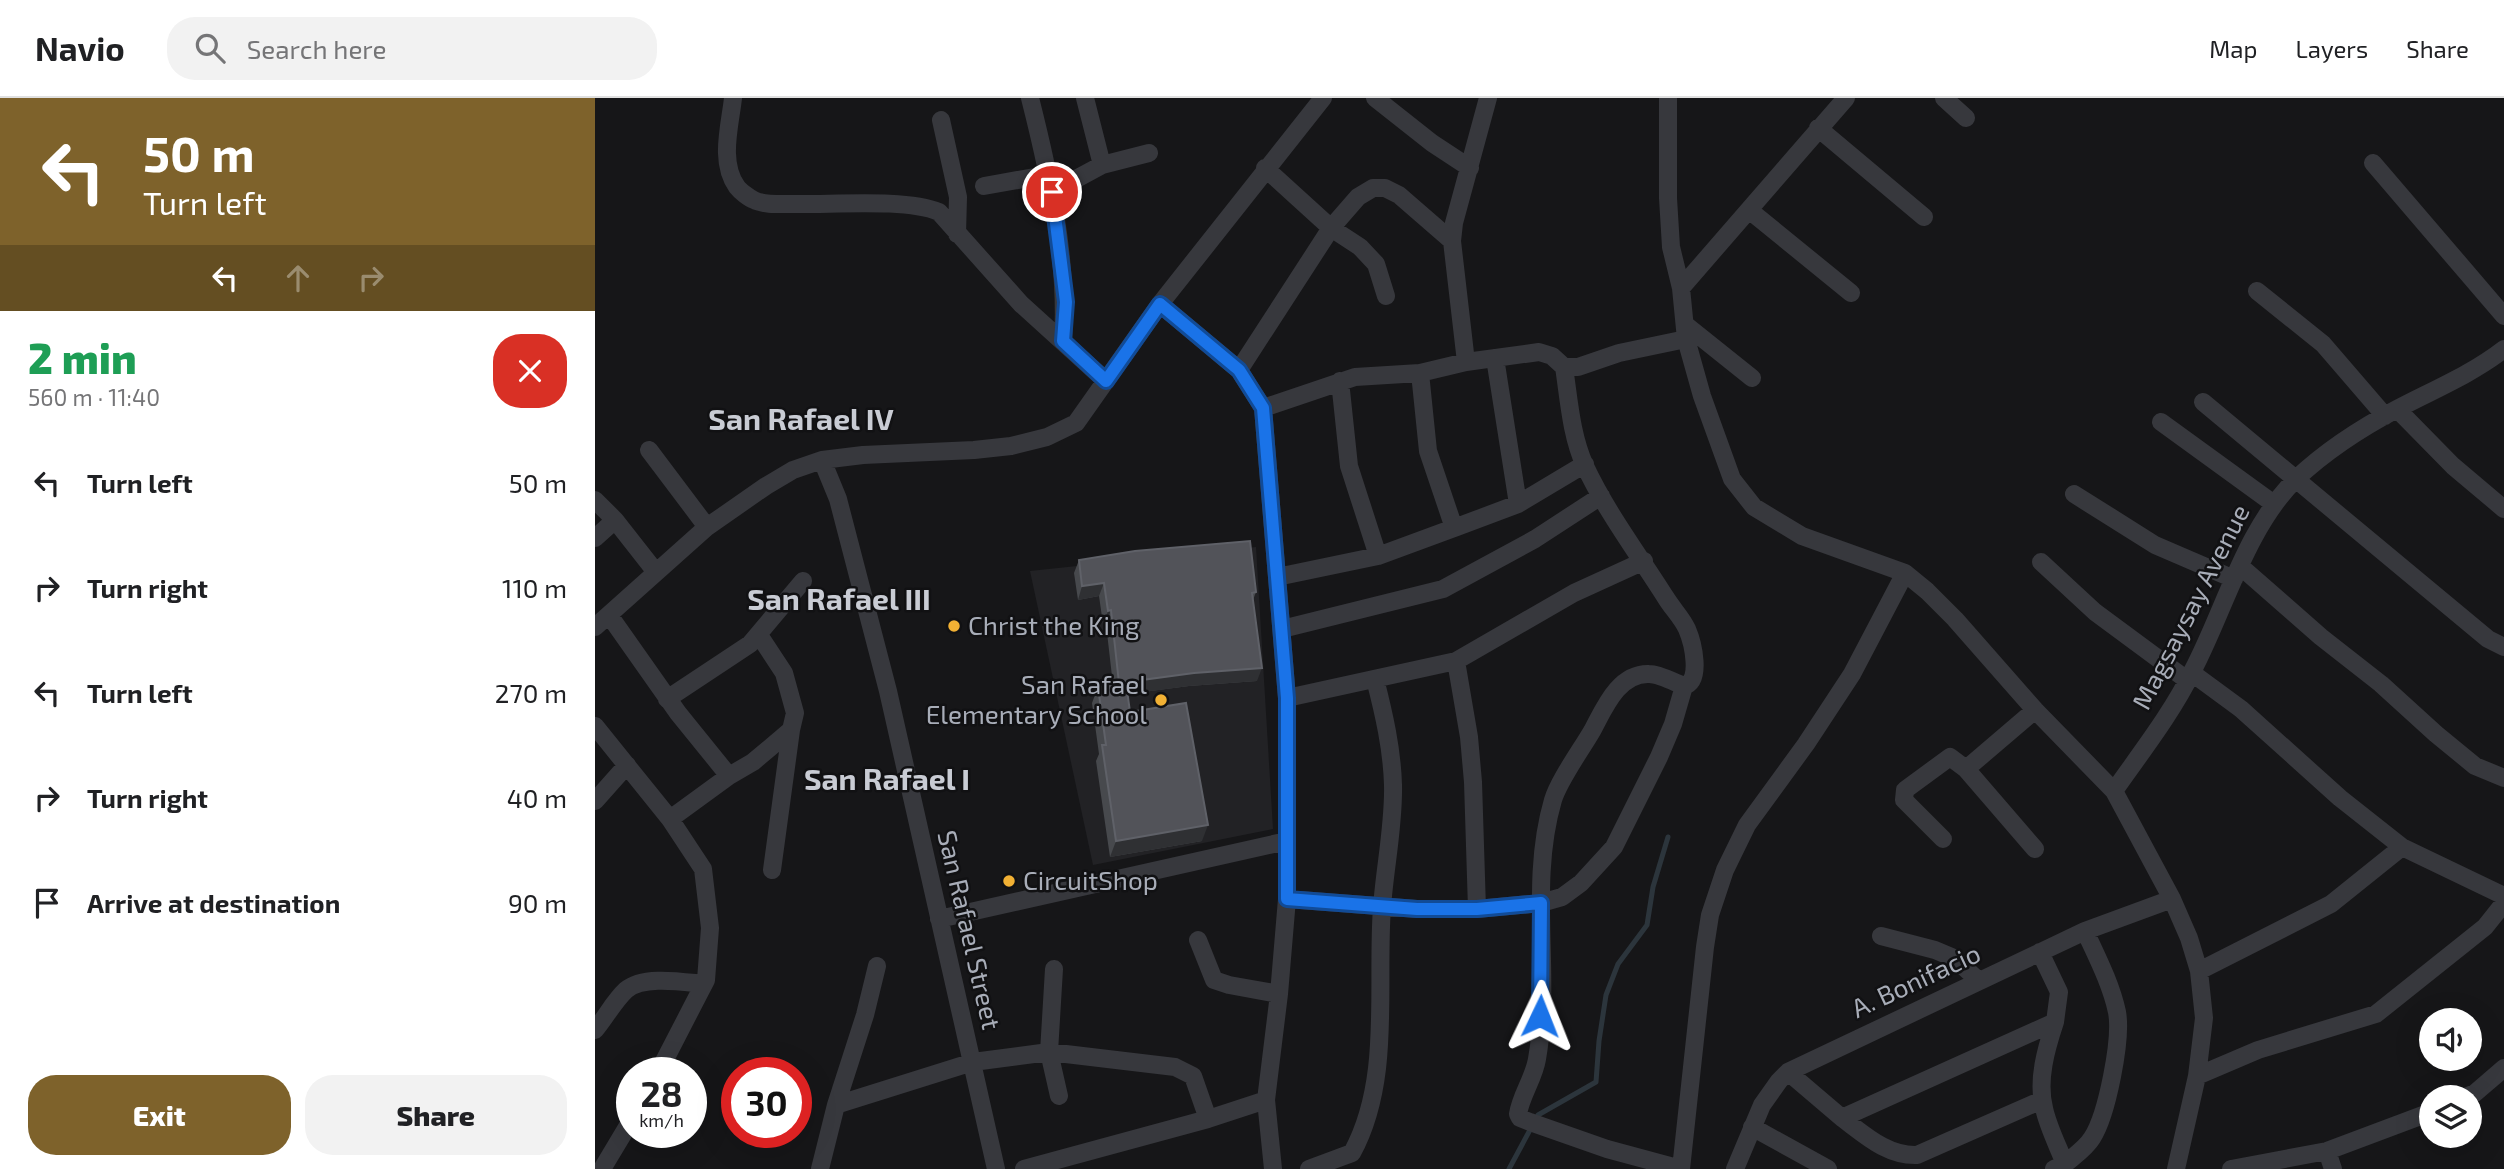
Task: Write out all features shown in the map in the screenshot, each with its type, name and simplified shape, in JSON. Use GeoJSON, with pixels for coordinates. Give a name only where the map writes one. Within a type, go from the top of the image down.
{"type":"FeatureCollection","features":[{"type":"Feature","properties":{"kind":"street"},"geometry":{"type":"LineString","coordinates":[[733,98],[726,148],[730,169],[737,187],[754,201],[927,207],[939,212],[1021,304],[1106,381]]}},
{"type":"Feature","properties":{"kind":"street"},"geometry":{"type":"LineString","coordinates":[[1030,98],[1049,184],[1066,302],[1063,341]]}},
{"type":"Feature","properties":{"kind":"street"},"geometry":{"type":"LineString","coordinates":[[1085,98],[1102,165]]}},
{"type":"Feature","properties":{"kind":"street"},"geometry":{"type":"LineString","coordinates":[[595,627],[707,527],[793,470],[822,460],[863,454],[1011,446],[1047,437],[1076,423],[1160,304],[1323,98]]}},
{"type":"Feature","properties":{"kind":"street"},"geometry":{"type":"LineString","coordinates":[[1375,98],[1432,143],[1470,168]]}},
{"type":"Feature","properties":{"kind":"street"},"geometry":{"type":"LineString","coordinates":[[1466,362],[1452,241],[1454,223],[1488,98]]}},
{"type":"Feature","properties":{"kind":"street"},"geometry":{"type":"LineString","coordinates":[[1668,98],[1668,210],[1671,247],[1702,396],[1732,479],[1754,507],[1802,536],[1905,573],[1955,619],[2035,710],[2114,790],[2172,899],[2189,938],[2199,971],[2204,1018],[2197,1076],[2176,1169]]}},
{"type":"Feature","properties":{"kind":"street"},"geometry":{"type":"LineString","coordinates":[[1681,288],[1846,98]]}},
{"type":"Feature","properties":{"kind":"street"},"geometry":{"type":"LineString","coordinates":[[1944,98],[1966,117]]}},
{"type":"Feature","properties":{"kind":"street"},"geometry":{"type":"LineString","coordinates":[[941,120],[958,197],[957,233]]}},
{"type":"Feature","properties":{"kind":"street"},"geometry":{"type":"LineString","coordinates":[[1818,128],[1924,217]]}},
{"type":"Feature","properties":{"kind":"street"},"geometry":{"type":"LineString","coordinates":[[984,186],[1049,184],[1102,165],[1149,153]]}},
{"type":"Feature","properties":{"kind":"street"},"geometry":{"type":"LineString","coordinates":[[2373,163],[2504,316]]}},
{"type":"Feature","properties":{"kind":"street"},"geometry":{"type":"LineString","coordinates":[[1265,168],[1331,228],[1360,247],[1376,264],[1386,296]]}},
{"type":"Feature","properties":{"kind":"street"},"geometry":{"type":"LineString","coordinates":[[1239,370],[1331,228],[1358,197],[1373,188],[1385,188],[1399,195],[1452,241]]}},
{"type":"Feature","properties":{"kind":"street"},"geometry":{"type":"LineString","coordinates":[[1749,210],[1850,293]]}},
{"type":"Feature","properties":{"kind":"street"},"geometry":{"type":"LineString","coordinates":[[2257,290],[2323,344],[2391,413],[2504,509]]}},
{"type":"Feature","properties":{"kind":"street"},"geometry":{"type":"LineString","coordinates":[[1160,304],[1239,370],[1263,408],[1287,698],[1287,899],[1266,1100],[1273,1169]]}},
{"type":"Feature","properties":{"kind":"street"},"geometry":{"type":"LineString","coordinates":[[1263,408],[1355,377],[1420,373],[1466,362],[1539,352],[1552,356],[1565,367],[1578,368],[1687,333]]}},
{"type":"Feature","properties":{"kind":"street"},"geometry":{"type":"LineString","coordinates":[[1687,333],[1752,378]]}},
{"type":"Feature","properties":{"kind":"street"},"geometry":{"type":"LineString","coordinates":[[1495,358],[1518,504]]}},
{"type":"Feature","properties":{"kind":"street","name":"Magsaysay Avenue"},"geometry":{"type":"LineString","coordinates":[[2114,790],[2154,735],[2190,677],[2258,530],[2274,504],[2295,480],[2338,443],[2500,358]]}},
{"type":"Feature","properties":{"kind":"street"},"geometry":{"type":"LineString","coordinates":[[1565,367],[1574,433],[1585,464],[1601,496],[1687,630],[1695,662],[1694,679],[1690,685],[1684,686],[1649,674],[1623,682],[1609,699],[1554,798],[1544,844],[1541,903],[1542,994],[1537,1059],[1518,1114],[1520,1118],[1607,1149],[1681,1169],[1705,947],[1710,915],[1725,870],[1747,825],[1852,674],[1905,573]]}},
{"type":"Feature","properties":{"kind":"street"},"geometry":{"type":"LineString","coordinates":[[1420,373],[1428,451],[1454,528]]}},
{"type":"Feature","properties":{"kind":"street"},"geometry":{"type":"LineString","coordinates":[[1340,381],[1349,466],[1378,556]]}},
{"type":"Feature","properties":{"kind":"street"},"geometry":{"type":"LineString","coordinates":[[2203,402],[2488,639],[2504,647]]}},
{"type":"Feature","properties":{"kind":"street"},"geometry":{"type":"LineString","coordinates":[[2161,422],[2274,504]]}},
{"type":"Feature","properties":{"kind":"street"},"geometry":{"type":"LineString","coordinates":[[649,450],[707,527]]}},
{"type":"Feature","properties":{"kind":"street","name":"San Rafael Street"},"geometry":{"type":"LineString","coordinates":[[822,460],[838,499],[888,691],[996,1169]]}},
{"type":"Feature","properties":{"kind":"street"},"geometry":{"type":"LineString","coordinates":[[1277,578],[1378,556],[1454,528],[1518,504],[1585,464]]}},
{"type":"Feature","properties":{"kind":"street"},"geometry":{"type":"LineString","coordinates":[[2074,494],[2155,545],[2237,573],[2381,684],[2475,766],[2504,778]]}},
{"type":"Feature","properties":{"kind":"street"},"geometry":{"type":"LineString","coordinates":[[1282,629],[1443,589],[1535,539],[1601,496]]}},
{"type":"Feature","properties":{"kind":"street"},"geometry":{"type":"LineString","coordinates":[[595,500],[615,520],[655,571]]}},
{"type":"Feature","properties":{"kind":"street"},"geometry":{"type":"LineString","coordinates":[[595,538],[615,520]]}},
{"type":"Feature","properties":{"kind":"street"},"geometry":{"type":"LineString","coordinates":[[1287,698],[1456,661],[1574,593],[1644,561]]}},
{"type":"Feature","properties":{"kind":"street"},"geometry":{"type":"LineString","coordinates":[[2041,562],[2095,612],[2241,709],[2332,790],[2402,847],[2504,896]]}},
{"type":"Feature","properties":{"kind":"street"},"geometry":{"type":"LineString","coordinates":[[667,699],[750,645],[803,581]]}},
{"type":"Feature","properties":{"kind":"street"},"geometry":{"type":"LineString","coordinates":[[609,615],[667,699],[729,776]]}},
{"type":"Feature","properties":{"kind":"street"},"geometry":{"type":"LineString","coordinates":[[758,635],[784,673],[795,713],[772,870]]}},
{"type":"Feature","properties":{"kind":"street"},"geometry":{"type":"LineString","coordinates":[[1456,661],[1469,737],[1473,782],[1477,909]]}},
{"type":"Feature","properties":{"kind":"street"},"geometry":{"type":"LineString","coordinates":[[1321,1167],[1352,1153],[1365,1126],[1379,1053],[1382,907],[1393,786],[1388,733],[1375,679]]}},
{"type":"Feature","properties":{"kind":"street"},"geometry":{"type":"LineString","coordinates":[[1287,899],[1382,907],[1477,909],[1541,903],[1562,897],[1581,883],[1614,847],[1659,757],[1673,724],[1684,686]]}},
{"type":"Feature","properties":{"kind":"street"},"geometry":{"type":"LineString","coordinates":[[1966,769],[2035,710]]}},
{"type":"Feature","properties":{"kind":"street"},"geometry":{"type":"LineString","coordinates":[[595,726],[670,819],[703,869],[710,928],[704,984],[666,1057]]}},
{"type":"Feature","properties":{"kind":"street"},"geometry":{"type":"LineString","coordinates":[[670,819],[753,762],[791,730]]}},
{"type":"Feature","properties":{"kind":"street"},"geometry":{"type":"LineString","coordinates":[[1943,839],[1904,800],[1905,790],[1950,757],[1966,769],[2035,849]]}},
{"type":"Feature","properties":{"kind":"street"},"geometry":{"type":"LineString","coordinates":[[595,801],[627,765]]}},
{"type":"Feature","properties":{"kind":"street"},"geometry":{"type":"LineString","coordinates":[[939,919],[1287,841]]}},
{"type":"Feature","properties":{"kind":"street"},"geometry":{"type":"LineString","coordinates":[[2199,971],[2331,904],[2402,847]]}},
{"type":"Feature","properties":{"kind":"street","name":"A. Bonifacio"},"geometry":{"type":"LineString","coordinates":[[1735,1169],[1767,1097],[1788,1072],[2085,931],[2172,899]]}},
{"type":"Feature","properties":{"kind":"street"},"geometry":{"type":"LineString","coordinates":[[2197,1076],[2258,1050],[2376,1014],[2485,927],[2504,904]]}},
{"type":"Feature","properties":{"kind":"street"},"geometry":{"type":"LineString","coordinates":[[2041,952],[2059,992],[2055,1022],[2046,1048],[2042,1100],[2059,1166],[2092,1140],[2101,1118],[2113,1070],[2117,1012],[2104,972],[2085,931]]}},
{"type":"Feature","properties":{"kind":"street"},"geometry":{"type":"LineString","coordinates":[[1881,936],[1935,950],[1954,958],[1979,981]]}},
{"type":"Feature","properties":{"kind":"street"},"geometry":{"type":"LineString","coordinates":[[1198,940],[1214,979],[1229,985],[1279,994]]}},
{"type":"Feature","properties":{"kind":"street"},"geometry":{"type":"LineString","coordinates":[[820,1169],[877,966]]}},
{"type":"Feature","properties":{"kind":"street"},"geometry":{"type":"LineString","coordinates":[[1054,969],[1049,1052],[1059,1096]]}},
{"type":"Feature","properties":{"kind":"street"},"geometry":{"type":"LineString","coordinates":[[595,1030],[629,987],[667,980],[704,984]]}},
{"type":"Feature","properties":{"kind":"street"},"geometry":{"type":"LineString","coordinates":[[1842,1118],[2055,1022]]}},
{"type":"Feature","properties":{"kind":"street"},"geometry":{"type":"LineString","coordinates":[[837,1105],[973,1062],[1049,1052],[1175,1067],[1193,1076],[1208,1119]]}},
{"type":"Feature","properties":{"kind":"street"},"geometry":{"type":"LineString","coordinates":[[2482,1087],[2504,1068]]}},
{"type":"Feature","properties":{"kind":"street"},"geometry":{"type":"LineString","coordinates":[[1788,1072],[1842,1118],[1887,1150],[1902,1156],[1917,1155],[2042,1100]]}},
{"type":"Feature","properties":{"kind":"street"},"geometry":{"type":"LineString","coordinates":[[1024,1169],[1208,1119],[1266,1100]]}},
{"type":"Feature","properties":{"kind":"street"},"geometry":{"type":"LineString","coordinates":[[2231,1169],[2327,1151],[2419,1116]]}},
{"type":"Feature","properties":{"kind":"street"},"geometry":{"type":"LineString","coordinates":[[1752,1127],[1828,1169]]}},
{"type":"Feature","properties":{"kind":"street"},"geometry":{"type":"LineString","coordinates":[[602,1169],[616,1146]]}},
{"type":"Feature","properties":{"kind":"street"},"geometry":{"type":"LineString","coordinates":[[2327,1151],[2333,1169]]}},
{"type":"Feature","properties":{"kind":"shaded area","name":"San Rafael Elementary School"},"geometry":{"type":"Polygon","coordinates":[[[1256,547],[1273,829],[1093,865],[1030,571],[1256,547]]]}},
{"type":"Feature","properties":{"kind":"building"},"geometry":{"type":"Polygon","coordinates":[[[1250,541],[1256,592],[1252,593],[1262,668],[1194,673],[1119,683],[1111,610],[1108,611],[1104,583],[1082,586],[1079,560],[1135,551],[1250,541]]]}},
{"type":"Feature","properties":{"kind":"building"},"geometry":{"type":"Polygon","coordinates":[[[1126,683],[1130,712],[1186,703],[1208,825],[1116,841],[1102,745],[1106,745],[1098,687],[1126,683]]]}},
{"type":"Feature","properties":{"kind":"waterway"},"geometry":{"type":"LineString","coordinates":[[1509,1169],[1538,1115],[1596,1082],[1606,995],[1618,964],[1647,925],[1653,887],[1668,837]]}},
{"type":"Feature","properties":{"kind":"place","name":"Christ the King"},"geometry":{"type":"Point","coordinates":[954,626]}},
{"type":"Feature","properties":{"kind":"place","name":"San Rafael Elementary School"},"geometry":{"type":"Point","coordinates":[1161,700]}},
{"type":"Feature","properties":{"kind":"place","name":"CircuitShop"},"geometry":{"type":"Point","coordinates":[1009,881]}},
{"type":"Feature","properties":{"kind":"district","name":"San Rafael IV"},"geometry":{"type":"Point","coordinates":[801,420]}},
{"type":"Feature","properties":{"kind":"district","name":"San Rafael III"},"geometry":{"type":"Point","coordinates":[839,600]}},
{"type":"Feature","properties":{"kind":"district","name":"San Rafael I"},"geometry":{"type":"Point","coordinates":[887,780]}},
{"type":"Feature","properties":{"kind":"route"},"geometry":{"type":"LineString","coordinates":[[1052,192],[1066,302],[1063,341],[1106,381],[1160,304],[1239,370],[1263,408],[1287,698],[1287,899],[1417,909],[1477,909],[1541,903],[1540,1016]]}}]}
